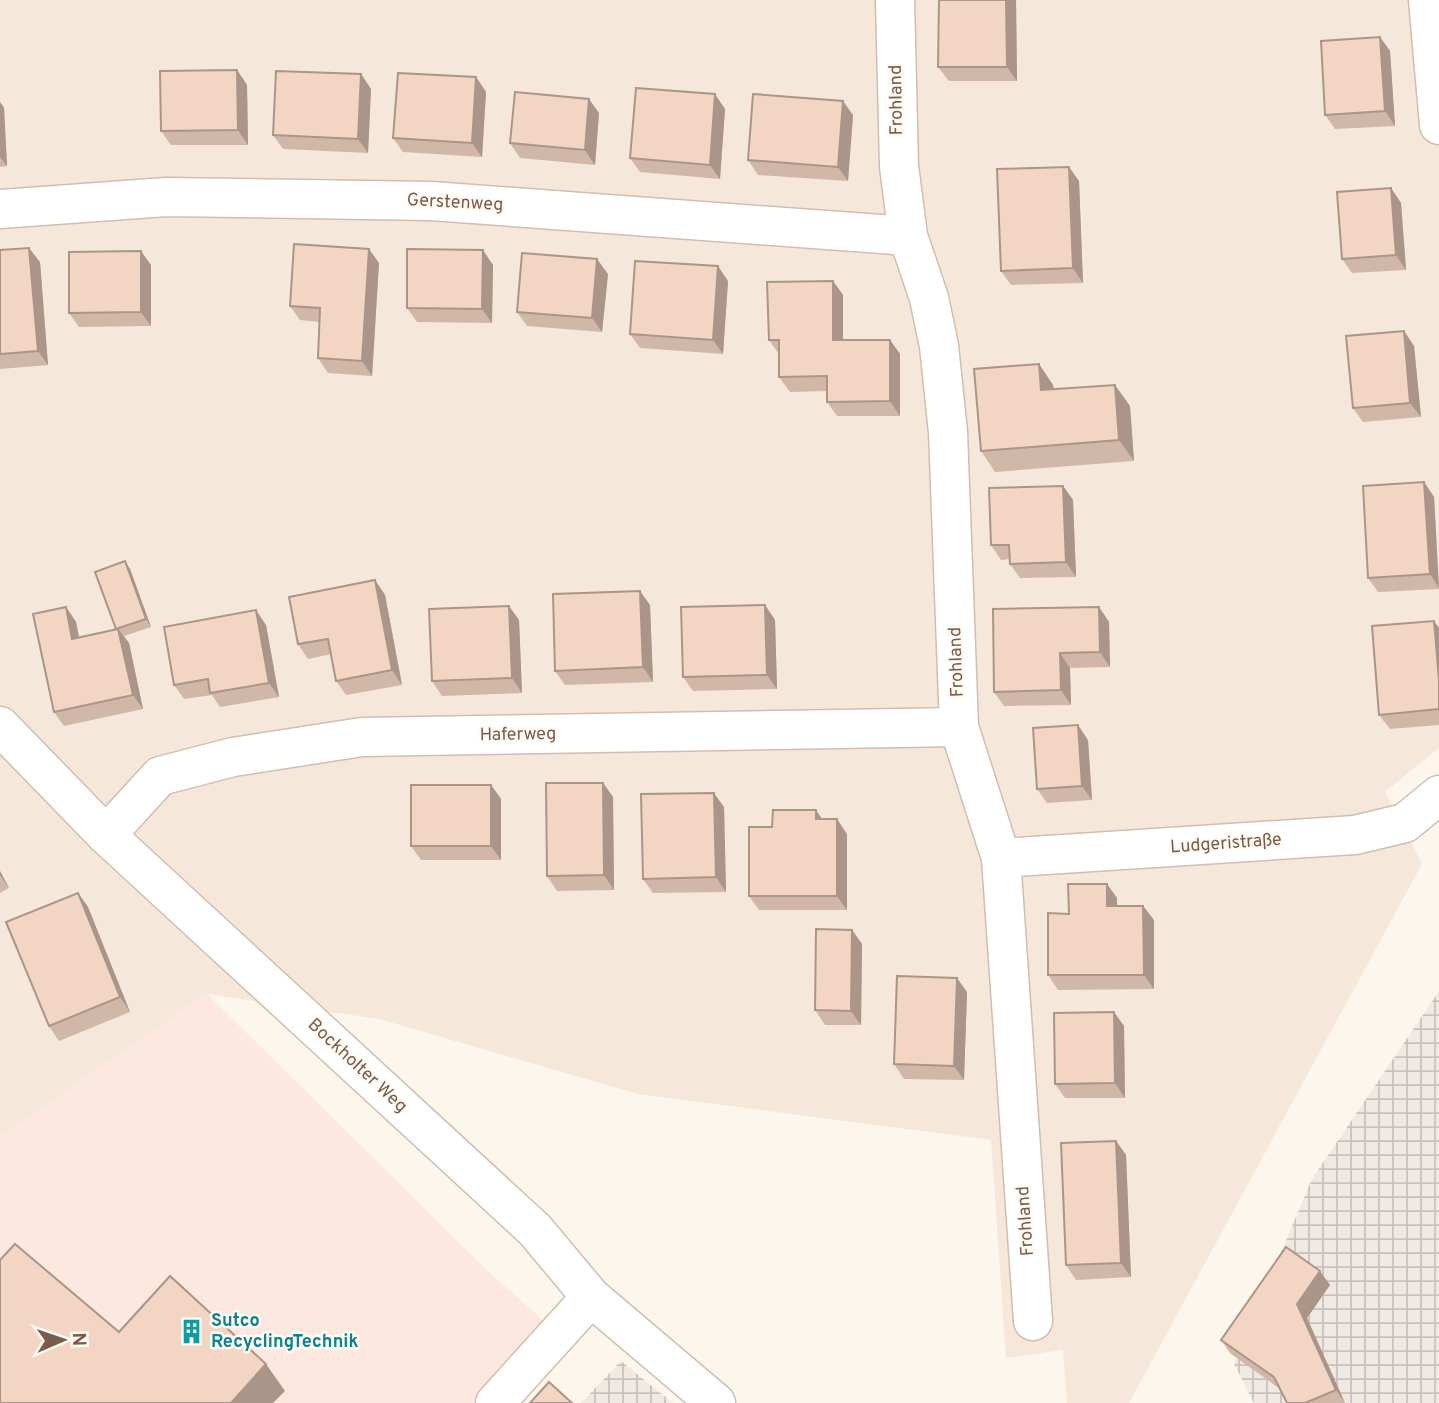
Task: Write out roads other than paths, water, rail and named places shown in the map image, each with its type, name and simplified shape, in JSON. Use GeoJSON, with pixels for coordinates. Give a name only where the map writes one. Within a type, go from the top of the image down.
{"type":"FeatureCollection","features":[{"type":"Feature","properties":{"kind":"street","name":"Frohland"},"geometry":{"type":"LineString","coordinates":[[895,0],[899,166],[908,236],[929,298],[942,370],[948,432],[959,727],[1001,858],[1033,1321]]}},
{"type":"Feature","properties":{"kind":"street"},"geometry":{"type":"LineString","coordinates":[[1428,0],[1439,125]]}},
{"type":"Feature","properties":{"kind":"street","name":"Gerstenweg"},"geometry":{"type":"LineString","coordinates":[[0,209],[166,197],[431,201],[908,236]]}},
{"type":"Feature","properties":{"kind":"street","name":"Bockholter Weg"},"geometry":{"type":"LineString","coordinates":[[0,726],[106,835],[535,1230],[591,1297],[716,1403]]}},
{"type":"Feature","properties":{"kind":"street","name":"Haferweg"},"geometry":{"type":"LineString","coordinates":[[106,835],[160,776],[233,757],[362,737],[959,727]]}},
{"type":"Feature","properties":{"kind":"street","name":"Ludgeristraße"},"geometry":{"type":"LineString","coordinates":[[1001,858],[1355,835],[1405,824],[1439,795]]}},
{"type":"Feature","properties":{"kind":"street"},"geometry":{"type":"LineString","coordinates":[[495,1403],[591,1297]]}},
{"type":"Feature","properties":{"kind":"place","name":"Sutco RecyclingTechnik"},"geometry":{"type":"Point","coordinates":[191,1331]}}]}
